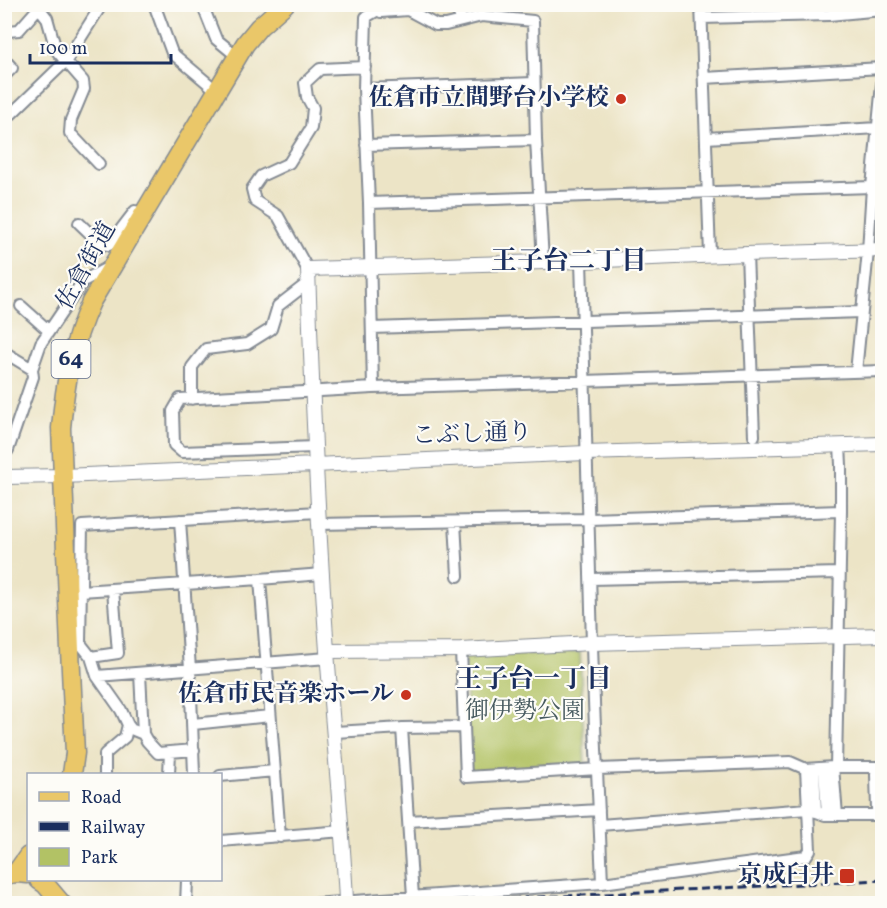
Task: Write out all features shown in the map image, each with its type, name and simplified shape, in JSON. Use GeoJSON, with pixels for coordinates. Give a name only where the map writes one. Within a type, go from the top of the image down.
{"type":"FeatureCollection","features":[{"type":"Feature","properties":{"kind":"main road","name":"佐倉街道"},"geometry":{"type":"LineString","coordinates":[[72,773],[75,753],[61,428],[69,364],[91,302],[169,170],[245,44],[285,4]]}},
{"type":"Feature","properties":{"kind":"main road"},"geometry":{"type":"LineString","coordinates":[[16,874],[27,858]]}},
{"type":"Feature","properties":{"kind":"main road"},"geometry":{"type":"LineString","coordinates":[[41,881],[62,903]]}},
{"type":"Feature","properties":{"kind":"street"},"geometry":{"type":"LineString","coordinates":[[4,121],[66,62],[102,4]]}},
{"type":"Feature","properties":{"kind":"street"},"geometry":{"type":"LineString","coordinates":[[154,4],[172,53],[217,91]]}},
{"type":"Feature","properties":{"kind":"street"},"geometry":{"type":"LineString","coordinates":[[201,4],[216,39],[238,57]]}},
{"type":"Feature","properties":{"kind":"street"},"geometry":{"type":"LineString","coordinates":[[455,4],[462,21]]}},
{"type":"Feature","properties":{"kind":"street"},"geometry":{"type":"LineString","coordinates":[[701,4],[710,255]]}},
{"type":"Feature","properties":{"kind":"street"},"geometry":{"type":"LineString","coordinates":[[4,27],[8,31],[19,30],[39,6],[47,18],[56,50],[83,81],[84,89],[71,120],[70,133],[99,164]]}},
{"type":"Feature","properties":{"kind":"street"},"geometry":{"type":"LineString","coordinates":[[373,388],[364,89],[366,17],[378,10],[381,12],[411,9],[436,25],[446,25],[482,16],[533,21],[536,140],[543,261]]}},
{"type":"Feature","properties":{"kind":"street"},"geometry":{"type":"LineString","coordinates":[[702,18],[829,10],[882,10]]}},
{"type":"Feature","properties":{"kind":"street"},"geometry":{"type":"LineString","coordinates":[[4,59],[12,68],[4,76]]}},
{"type":"Feature","properties":{"kind":"street"},"geometry":{"type":"LineString","coordinates":[[309,277],[278,216],[255,201],[252,189],[261,176],[289,163],[311,128],[313,108],[307,97],[305,83],[320,69],[364,67]]}},
{"type":"Feature","properties":{"kind":"street"},"geometry":{"type":"LineString","coordinates":[[704,78],[882,68]]}},
{"type":"Feature","properties":{"kind":"street"},"geometry":{"type":"LineString","coordinates":[[364,89],[534,83]]}},
{"type":"Feature","properties":{"kind":"street"},"geometry":{"type":"LineString","coordinates":[[856,372],[861,312],[875,250],[872,187],[882,84]]}},
{"type":"Feature","properties":{"kind":"street"},"geometry":{"type":"LineString","coordinates":[[706,138],[878,128]]}},
{"type":"Feature","properties":{"kind":"street"},"geometry":{"type":"LineString","coordinates":[[366,145],[536,140]]}},
{"type":"Feature","properties":{"kind":"street"},"geometry":{"type":"LineString","coordinates":[[369,203],[872,187]]}},
{"type":"Feature","properties":{"kind":"street"},"geometry":{"type":"LineString","coordinates":[[79,223],[100,244],[109,245],[135,211],[144,215]]}},
{"type":"Feature","properties":{"kind":"street"},"geometry":{"type":"LineString","coordinates":[[346,900],[343,831],[318,518],[308,269],[875,250]]}},
{"type":"Feature","properties":{"kind":"street"},"geometry":{"type":"LineString","coordinates":[[747,254],[754,436]]}},
{"type":"Feature","properties":{"kind":"street"},"geometry":{"type":"LineString","coordinates":[[581,261],[592,643],[602,883]]}},
{"type":"Feature","properties":{"kind":"street"},"geometry":{"type":"LineString","coordinates":[[8,450],[33,377],[32,369],[41,343],[83,281],[113,265]]}},
{"type":"Feature","properties":{"kind":"street"},"geometry":{"type":"LineString","coordinates":[[192,399],[192,367],[206,349],[246,344],[272,329],[278,306],[309,277]]}},
{"type":"Feature","properties":{"kind":"street"},"geometry":{"type":"LineString","coordinates":[[21,306],[49,331]]}},
{"type":"Feature","properties":{"kind":"street"},"geometry":{"type":"LineString","coordinates":[[372,328],[861,312]]}},
{"type":"Feature","properties":{"kind":"street"},"geometry":{"type":"LineString","coordinates":[[4,352],[32,369]]}},
{"type":"Feature","properties":{"kind":"street"},"geometry":{"type":"LineString","coordinates":[[315,447],[182,452],[174,445],[172,411],[180,399],[312,391],[882,371]]}},
{"type":"Feature","properties":{"kind":"street","name":"こぶし通り"},"geometry":{"type":"LineString","coordinates":[[4,477],[586,453],[882,444]]}},
{"type":"Feature","properties":{"kind":"street"},"geometry":{"type":"LineString","coordinates":[[808,826],[822,814],[822,768],[838,636],[840,445]]}},
{"type":"Feature","properties":{"kind":"street"},"geometry":{"type":"LineString","coordinates":[[143,734],[131,729],[128,725],[122,710],[101,684],[91,657],[80,643],[82,526],[180,520],[318,518],[455,522],[841,512]]}},
{"type":"Feature","properties":{"kind":"street"},"geometry":{"type":"LineString","coordinates":[[180,520],[194,773]]}},
{"type":"Feature","properties":{"kind":"street"},"geometry":{"type":"LineString","coordinates":[[455,522],[458,576]]}},
{"type":"Feature","properties":{"kind":"street"},"geometry":{"type":"LineString","coordinates":[[591,579],[840,573]]}},
{"type":"Feature","properties":{"kind":"street"},"geometry":{"type":"LineString","coordinates":[[81,591],[322,574]]}},
{"type":"Feature","properties":{"kind":"street"},"geometry":{"type":"LineString","coordinates":[[260,579],[280,837]]}},
{"type":"Feature","properties":{"kind":"street"},"geometry":{"type":"LineString","coordinates":[[91,657],[118,653],[113,589]]}},
{"type":"Feature","properties":{"kind":"street"},"geometry":{"type":"LineString","coordinates":[[97,676],[266,664],[328,655],[592,643],[882,635]]}},
{"type":"Feature","properties":{"kind":"street"},"geometry":{"type":"LineString","coordinates":[[461,650],[466,777],[598,769],[790,762],[822,768],[882,767]]}},
{"type":"Feature","properties":{"kind":"street"},"geometry":{"type":"LineString","coordinates":[[140,673],[143,734],[147,741],[158,753],[194,750]]}},
{"type":"Feature","properties":{"kind":"street"},"geometry":{"type":"LineString","coordinates":[[193,724],[270,716]]}},
{"type":"Feature","properties":{"kind":"street"},"geometry":{"type":"LineString","coordinates":[[105,773],[105,754],[125,737],[128,725]]}},
{"type":"Feature","properties":{"kind":"street"},"geometry":{"type":"LineString","coordinates":[[335,732],[464,727]]}},
{"type":"Feature","properties":{"kind":"street"},"geometry":{"type":"LineString","coordinates":[[402,728],[413,897]]}},
{"type":"Feature","properties":{"kind":"street"},"geometry":{"type":"LineString","coordinates":[[169,773],[170,752]]}},
{"type":"Feature","properties":{"kind":"street"},"geometry":{"type":"LineString","coordinates":[[882,767],[876,775],[877,809],[882,815]]}},
{"type":"Feature","properties":{"kind":"street"},"geometry":{"type":"LineString","coordinates":[[822,768],[822,814]]}},
{"type":"Feature","properties":{"kind":"street"},"geometry":{"type":"LineString","coordinates":[[222,776],[275,771]]}},
{"type":"Feature","properties":{"kind":"street"},"geometry":{"type":"LineString","coordinates":[[408,821],[599,810]]}},
{"type":"Feature","properties":{"kind":"street"},"geometry":{"type":"LineString","coordinates":[[313,903],[602,883],[806,856],[810,850],[808,826],[822,814]]}},
{"type":"Feature","properties":{"kind":"street"},"geometry":{"type":"LineString","coordinates":[[600,825],[822,814],[882,815]]}},
{"type":"Feature","properties":{"kind":"street"},"geometry":{"type":"LineString","coordinates":[[222,841],[343,831]]}},
{"type":"Feature","properties":{"kind":"street"},"geometry":{"type":"LineString","coordinates":[[186,903],[188,881]]}},
{"type":"Feature","properties":{"kind":"green space","name":"御伊勢公園"},"geometry":{"type":"Polygon","coordinates":[[[580,652],[585,767],[475,773],[469,768],[464,657],[580,652]]]}},
{"type":"Feature","properties":{"kind":"railway"},"geometry":{"type":"LineString","coordinates":[[443,904],[882,880]]}},
{"type":"Feature","properties":{"kind":"place","name":"佐倉市立間野台小学校"},"geometry":{"type":"Point","coordinates":[621,99]}},
{"type":"Feature","properties":{"kind":"place","name":"佐倉市民音楽ホール"},"geometry":{"type":"Point","coordinates":[406,695]}},
{"type":"Feature","properties":{"kind":"place","name":"京成臼井"},"geometry":{"type":"Point","coordinates":[847,876]}},
{"type":"Feature","properties":{"kind":"district","name":"王子台二丁目"},"geometry":{"type":"Point","coordinates":[569,262]}},
{"type":"Feature","properties":{"kind":"district","name":"王子台一丁目"},"geometry":{"type":"Point","coordinates":[534,680]}}]}
